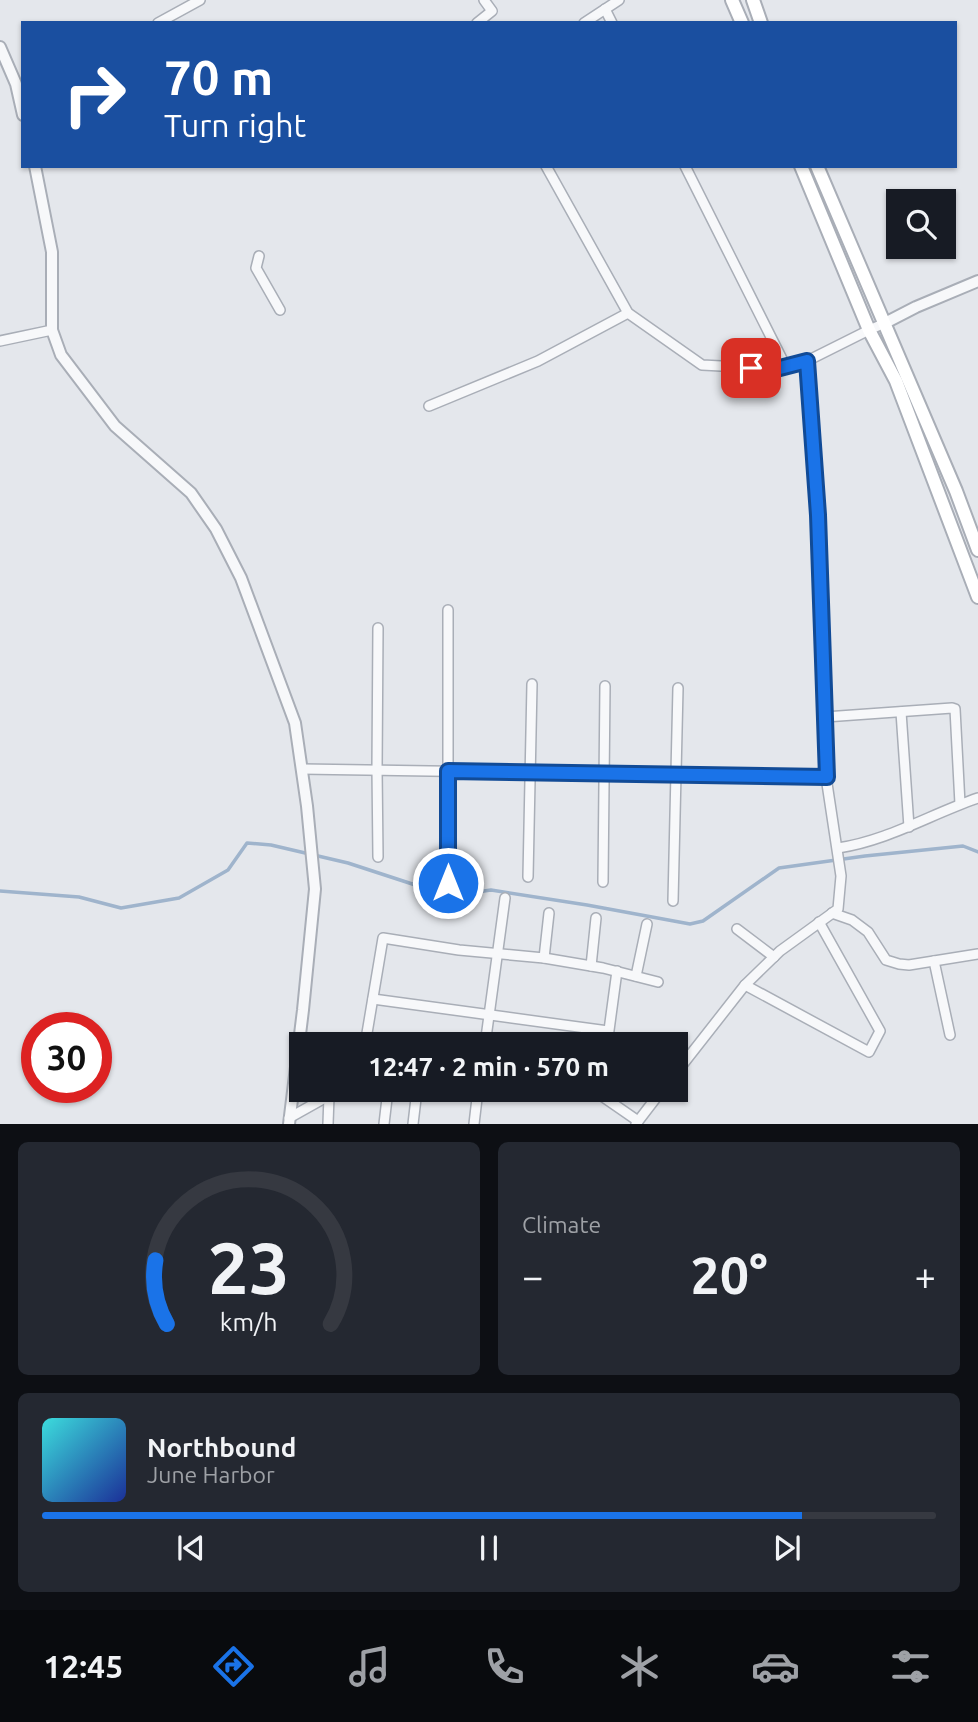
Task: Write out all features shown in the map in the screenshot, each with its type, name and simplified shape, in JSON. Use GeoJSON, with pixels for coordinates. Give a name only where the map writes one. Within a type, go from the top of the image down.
{"type":"FeatureCollection","features":[{"type":"Feature","properties":{"kind":"main road"},"geometry":{"type":"LineString","coordinates":[[732,0],[741,21]]}},
{"type":"Feature","properties":{"kind":"main road"},"geometry":{"type":"LineString","coordinates":[[753,0],[760,21]]}},
{"type":"Feature","properties":{"kind":"main road"},"geometry":{"type":"LineString","coordinates":[[802,168],[869,330],[896,381],[978,597]]}},
{"type":"Feature","properties":{"kind":"main road"},"geometry":{"type":"LineString","coordinates":[[818,168],[956,491],[978,550]]}},
{"type":"Feature","properties":{"kind":"street"},"geometry":{"type":"LineString","coordinates":[[163,21],[200,0]]}},
{"type":"Feature","properties":{"kind":"street"},"geometry":{"type":"LineString","coordinates":[[480,21],[492,11],[484,0]]}},
{"type":"Feature","properties":{"kind":"street"},"geometry":{"type":"LineString","coordinates":[[587,21],[619,0]]}},
{"type":"Feature","properties":{"kind":"street"},"geometry":{"type":"LineString","coordinates":[[605,9],[611,21]]}},
{"type":"Feature","properties":{"kind":"street"},"geometry":{"type":"LineString","coordinates":[[0,47],[21,99]]}},
{"type":"Feature","properties":{"kind":"street"},"geometry":{"type":"LineString","coordinates":[[35,168],[52,252],[52,330],[61,355],[115,426],[191,493],[216,529],[241,578],[295,723],[315,889],[289,1121]]}},
{"type":"Feature","properties":{"kind":"street"},"geometry":{"type":"LineString","coordinates":[[547,168],[628,313],[702,365],[776,369],[807,361],[916,307],[978,281]]}},
{"type":"Feature","properties":{"kind":"street"},"geometry":{"type":"LineString","coordinates":[[686,168],[786,367]]}},
{"type":"Feature","properties":{"kind":"street"},"geometry":{"type":"LineString","coordinates":[[259,256],[256,268],[280,310]]}},
{"type":"Feature","properties":{"kind":"street"},"geometry":{"type":"LineString","coordinates":[[429,406],[538,361],[628,313]]}},
{"type":"Feature","properties":{"kind":"street"},"geometry":{"type":"LineString","coordinates":[[0,341],[52,330]]}},
{"type":"Feature","properties":{"kind":"street"},"geometry":{"type":"LineString","coordinates":[[688,1058],[745,985],[774,957],[838,909],[841,877],[827,777],[818,515],[807,361]]}},
{"type":"Feature","properties":{"kind":"street"},"geometry":{"type":"LineString","coordinates":[[448,610],[448,883]]}},
{"type":"Feature","properties":{"kind":"street"},"geometry":{"type":"LineString","coordinates":[[378,628],[378,857]]}},
{"type":"Feature","properties":{"kind":"street"},"geometry":{"type":"LineString","coordinates":[[527,877],[532,684]]}},
{"type":"Feature","properties":{"kind":"street"},"geometry":{"type":"LineString","coordinates":[[603,882],[605,686]]}},
{"type":"Feature","properties":{"kind":"street"},"geometry":{"type":"LineString","coordinates":[[673,901],[678,688]]}},
{"type":"Feature","properties":{"kind":"street"},"geometry":{"type":"LineString","coordinates":[[825,717],[955,709],[960,804]]}},
{"type":"Feature","properties":{"kind":"street"},"geometry":{"type":"LineString","coordinates":[[901,712],[909,827]]}},
{"type":"Feature","properties":{"kind":"street"},"geometry":{"type":"LineString","coordinates":[[302,769],[827,777]]}},
{"type":"Feature","properties":{"kind":"street"},"geometry":{"type":"LineString","coordinates":[[838,850],[909,827],[978,798]]}},
{"type":"Feature","properties":{"kind":"street"},"geometry":{"type":"LineString","coordinates":[[487,1032],[505,898]]}},
{"type":"Feature","properties":{"kind":"street"},"geometry":{"type":"LineString","coordinates":[[544,958],[549,913]]}},
{"type":"Feature","properties":{"kind":"street"},"geometry":{"type":"LineString","coordinates":[[832,913],[852,920],[867,932],[886,960],[899,964],[909,965],[978,954]]}},
{"type":"Feature","properties":{"kind":"street"},"geometry":{"type":"LineString","coordinates":[[591,966],[596,918]]}},
{"type":"Feature","properties":{"kind":"street"},"geometry":{"type":"LineString","coordinates":[[745,985],[869,1052],[880,1031],[819,922]]}},
{"type":"Feature","properties":{"kind":"street"},"geometry":{"type":"LineString","coordinates":[[636,976],[647,924]]}},
{"type":"Feature","properties":{"kind":"street"},"geometry":{"type":"LineString","coordinates":[[737,929],[774,957]]}},
{"type":"Feature","properties":{"kind":"street"},"geometry":{"type":"LineString","coordinates":[[367,1032],[383,938],[459,950],[544,958],[617,971],[658,982]]}},
{"type":"Feature","properties":{"kind":"street"},"geometry":{"type":"LineString","coordinates":[[934,961],[950,1035]]}},
{"type":"Feature","properties":{"kind":"street"},"geometry":{"type":"LineString","coordinates":[[373,999],[608,1031],[617,971]]}},
{"type":"Feature","properties":{"kind":"street"},"geometry":{"type":"LineString","coordinates":[[289,1121],[319,1102]]}},
{"type":"Feature","properties":{"kind":"street"},"geometry":{"type":"LineString","coordinates":[[328,1124],[329,1102]]}},
{"type":"Feature","properties":{"kind":"street"},"geometry":{"type":"LineString","coordinates":[[384,1124],[387,1102]]}},
{"type":"Feature","properties":{"kind":"street"},"geometry":{"type":"LineString","coordinates":[[413,1124],[416,1102]]}},
{"type":"Feature","properties":{"kind":"street"},"geometry":{"type":"LineString","coordinates":[[474,1124],[477,1102]]}},
{"type":"Feature","properties":{"kind":"street"},"geometry":{"type":"LineString","coordinates":[[612,1102],[637,1122],[653,1102]]}},
{"type":"Feature","properties":{"kind":"waterway"},"geometry":{"type":"LineString","coordinates":[[0,891],[79,897],[121,908],[179,898],[228,870],[247,843],[271,845],[348,863],[449,896],[491,890],[690,924],[703,921],[779,868],[963,846],[978,852]]}},
{"type":"Feature","properties":{"kind":"route"},"geometry":{"type":"LineString","coordinates":[[448,883],[448,771],[827,777],[818,515],[807,361],[776,369],[751,368]]}}]}
